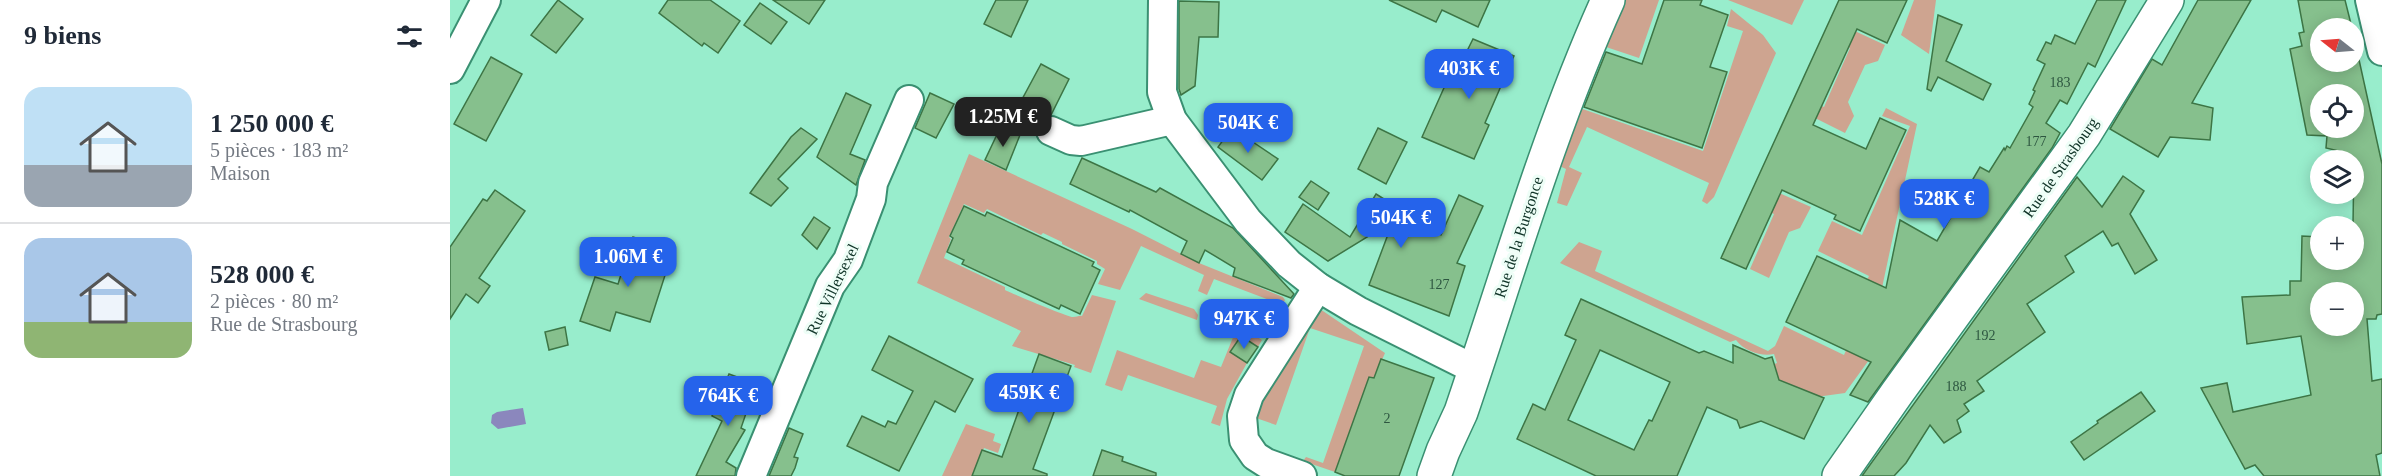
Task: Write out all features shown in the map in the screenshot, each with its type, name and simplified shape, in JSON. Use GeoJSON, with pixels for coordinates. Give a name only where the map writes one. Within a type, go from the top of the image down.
{"type":"FeatureCollection","features":[{"type":"Feature","properties":{"kind":"street"},"geometry":{"type":"LineString","coordinates":[[450,69],[486,0]]}},
{"type":"Feature","properties":{"kind":"street"},"geometry":{"type":"LineString","coordinates":[[1162,0],[1162,92],[1172,120],[1265,240],[1289,264],[1318,287],[1358,311],[1476,369]]}},
{"type":"Feature","properties":{"kind":"street","name":"Rue de la Burgonce"},"geometry":{"type":"LineString","coordinates":[[1434,476],[1476,369],[1542,165],[1576,74],[1608,0]]}},
{"type":"Feature","properties":{"kind":"street","name":"Rue de Strasbourg"},"geometry":{"type":"LineString","coordinates":[[1839,476],[2084,135],[2167,0]]}},
{"type":"Feature","properties":{"kind":"street"},"geometry":{"type":"LineString","coordinates":[[2376,16],[2382,51]]}},
{"type":"Feature","properties":{"kind":"street","name":"Rue Villersexel"},"geometry":{"type":"LineString","coordinates":[[751,476],[830,286],[848,260],[871,199],[873,183],[909,100]]}},
{"type":"Feature","properties":{"kind":"street"},"geometry":{"type":"LineString","coordinates":[[1051,131],[1071,140],[1081,141],[1172,120]]}},
{"type":"Feature","properties":{"kind":"street"},"geometry":{"type":"LineString","coordinates":[[1302,476],[1266,463],[1255,456],[1244,440],[1242,416],[1249,395],[1318,287]]}},
{"type":"Feature","properties":{"kind":"shaded area"},"geometry":{"type":"Polygon","coordinates":[[[1619,0],[1659,0],[1639,58],[1600,45],[1619,0]]]}},
{"type":"Feature","properties":{"kind":"shaded area"},"geometry":{"type":"Polygon","coordinates":[[[1728,0],[1804,0],[1792,25],[1728,0]]]}},
{"type":"Feature","properties":{"kind":"shaded area"},"geometry":{"type":"Polygon","coordinates":[[[1914,0],[1936,0],[1929,54],[1901,35],[1914,0]]]}},
{"type":"Feature","properties":{"kind":"shaded area"},"geometry":{"type":"Polygon","coordinates":[[[1731,9],[1763,35],[1776,53],[1714,197],[1707,204],[1702,201],[1709,183],[1587,127],[1569,167],[1582,173],[1567,206],[1557,203],[1566,169],[1555,164],[1574,106],[1703,151],[1743,31],[1727,26],[1731,9]]]}},
{"type":"Feature","properties":{"kind":"shaded area"},"geometry":{"type":"Polygon","coordinates":[[[1831,20],[1885,45],[1878,61],[1865,65],[1848,102],[1854,116],[1845,133],[1809,115],[1796,95],[1824,107],[1850,48],[1823,35],[1831,20]]]}},
{"type":"Feature","properties":{"kind":"shaded area"},"geometry":{"type":"Polygon","coordinates":[[[1886,108],[1917,124],[1870,344],[1877,349],[1845,393],[1816,397],[1766,374],[1769,366],[1777,363],[1774,354],[1764,355],[1753,352],[1736,340],[1730,342],[1560,263],[1579,242],[1602,251],[1595,271],[1768,351],[1775,346],[1784,326],[1844,355],[1859,320],[1849,315],[1869,276],[1818,251],[1832,221],[1862,235],[1910,126],[1882,116],[1886,108]]]}},
{"type":"Feature","properties":{"kind":"shaded area"},"geometry":{"type":"Polygon","coordinates":[[[969,154],[1132,229],[1199,263],[1283,297],[1285,300],[1275,319],[1273,318],[1277,303],[1214,279],[1207,295],[1198,291],[1204,275],[1141,246],[1120,290],[1098,284],[1105,269],[1097,264],[1097,261],[1043,233],[1041,235],[987,209],[984,213],[964,204],[949,237],[951,239],[944,258],[1005,287],[1005,290],[1073,317],[1082,316],[1092,295],[1116,301],[1091,373],[1074,367],[1075,365],[1012,346],[1021,331],[917,283],[969,154]]]}},
{"type":"Feature","properties":{"kind":"shaded area"},"geometry":{"type":"Polygon","coordinates":[[[1756,183],[1811,207],[1800,228],[1789,232],[1769,278],[1750,269],[1774,214],[1747,202],[1756,183]]]}},
{"type":"Feature","properties":{"kind":"shaded area"},"geometry":{"type":"Polygon","coordinates":[[[1146,293],[1194,309],[1198,315],[1197,320],[1139,299],[1146,293]]]}},
{"type":"Feature","properties":{"kind":"shaded area"},"geometry":{"type":"Polygon","coordinates":[[[1317,307],[1385,353],[1374,378],[1369,377],[1335,472],[1303,461],[1306,457],[1323,463],[1364,346],[1310,328],[1276,425],[1256,418],[1260,403],[1295,349],[1294,344],[1317,307]]]}},
{"type":"Feature","properties":{"kind":"shaded area"},"geometry":{"type":"Polygon","coordinates":[[[1238,325],[1262,340],[1258,347],[1241,336],[1231,352],[1247,363],[1227,399],[1220,426],[1211,423],[1217,406],[1128,375],[1122,391],[1105,385],[1117,350],[1194,378],[1201,360],[1221,367],[1238,325]]]}},
{"type":"Feature","properties":{"kind":"shaded area"},"geometry":{"type":"Polygon","coordinates":[[[523,408],[526,424],[498,429],[491,423],[492,415],[497,412],[523,408]]]}},
{"type":"Feature","properties":{"kind":"shaded area"},"geometry":{"type":"Polygon","coordinates":[[[966,424],[995,434],[993,441],[1001,444],[998,453],[984,448],[973,476],[942,476],[966,424]]]}},
{"type":"Feature","properties":{"kind":"building"},"geometry":{"type":"Polygon","coordinates":[[[558,0],[583,19],[556,53],[531,35],[558,0]]]}},
{"type":"Feature","properties":{"kind":"building"},"geometry":{"type":"Polygon","coordinates":[[[668,0],[710,0],[740,21],[718,53],[704,43],[702,46],[659,13],[668,0]]]}},
{"type":"Feature","properties":{"kind":"building"},"geometry":{"type":"Polygon","coordinates":[[[773,0],[825,0],[809,24],[773,0]]]}},
{"type":"Feature","properties":{"kind":"building"},"geometry":{"type":"Polygon","coordinates":[[[996,0],[1028,0],[1011,37],[984,24],[996,0]]]}},
{"type":"Feature","properties":{"kind":"building"},"geometry":{"type":"Polygon","coordinates":[[[1389,0],[1490,0],[1478,27],[1442,10],[1436,22],[1389,0]]]}},
{"type":"Feature","properties":{"kind":"building"},"geometry":{"type":"Polygon","coordinates":[[[1664,0],[1702,0],[1700,5],[1728,15],[1710,67],[1727,72],[1702,148],[1584,107],[1606,52],[1642,64],[1664,0]]]}},
{"type":"Feature","properties":{"kind":"building"},"geometry":{"type":"Polygon","coordinates":[[[1839,0],[1907,0],[1887,43],[1857,29],[1813,125],[1866,149],[1880,118],[1906,130],[1860,231],[1834,219],[1836,215],[1782,190],[1746,269],[1721,258],[1839,0]]]}},
{"type":"Feature","properties":{"kind":"building"},"geometry":{"type":"Polygon","coordinates":[[[2097,0],[2126,0],[2095,67],[2088,63],[2067,104],[2060,100],[2046,123],[2060,133],[2052,148],[1868,402],[1850,395],[1871,362],[1786,322],[1817,256],[1886,288],[1900,220],[1937,241],[1980,167],[1989,172],[2004,148],[2005,150],[2007,146],[2010,148],[2033,107],[2029,104],[2045,64],[2037,60],[2046,42],[2051,44],[2055,35],[2075,44],[2097,0]]]}},
{"type":"Feature","properties":{"kind":"building"},"geometry":{"type":"Polygon","coordinates":[[[2198,0],[2251,0],[2192,103],[2213,108],[2210,140],[2170,137],[2158,157],[2110,129],[2152,59],[2162,65],[2198,0]]]}},
{"type":"Feature","properties":{"kind":"building"},"geometry":{"type":"Polygon","coordinates":[[[2298,0],[2345,0],[2350,18],[2310,18],[2310,72],[2362,72],[2382,164],[2382,314],[2377,315],[2376,319],[2367,319],[2372,381],[2382,379],[2382,453],[2376,455],[2380,476],[2264,476],[2255,465],[2245,469],[2201,388],[2227,383],[2233,412],[2311,395],[2301,336],[2247,344],[2242,297],[2290,295],[2290,281],[2301,281],[2302,236],[2310,236],[2310,270],[2364,270],[2364,216],[2353,216],[2353,204],[2364,204],[2364,150],[2326,148],[2327,138],[2364,138],[2364,84],[2310,84],[2310,135],[2307,135],[2290,49],[2302,46],[2299,33],[2304,32],[2298,0]]]}},
{"type":"Feature","properties":{"kind":"building"},"geometry":{"type":"Polygon","coordinates":[[[1179,1],[1219,2],[1218,37],[1199,37],[1195,86],[1181,95],[1179,89],[1179,1]]]}},
{"type":"Feature","properties":{"kind":"building"},"geometry":{"type":"Polygon","coordinates":[[[760,3],[787,22],[771,44],[744,25],[760,3]]]}},
{"type":"Feature","properties":{"kind":"building"},"geometry":{"type":"Polygon","coordinates":[[[1938,15],[1962,25],[1946,61],[1991,84],[1983,100],[1938,77],[1931,91],[1927,89],[1938,15]]]}},
{"type":"Feature","properties":{"kind":"building"},"geometry":{"type":"Polygon","coordinates":[[[1473,39],[1514,56],[1485,123],[1489,125],[1474,159],[1422,137],[1456,61],[1461,63],[1473,39]]]}},
{"type":"Feature","properties":{"kind":"building"},"geometry":{"type":"Polygon","coordinates":[[[491,57],[522,74],[486,141],[454,124],[491,57]]]}},
{"type":"Feature","properties":{"kind":"building"},"geometry":{"type":"Polygon","coordinates":[[[1041,64],[1069,79],[1051,115],[1042,117],[1019,105],[1041,64]]]}},
{"type":"Feature","properties":{"kind":"building"},"geometry":{"type":"Polygon","coordinates":[[[846,93],[871,105],[850,154],[865,160],[856,185],[817,157],[846,93]]]}},
{"type":"Feature","properties":{"kind":"building"},"geometry":{"type":"Polygon","coordinates":[[[930,93],[954,104],[936,138],[915,128],[930,93]]]}},
{"type":"Feature","properties":{"kind":"building"},"geometry":{"type":"Polygon","coordinates":[[[1001,126],[1020,135],[1006,170],[985,160],[1001,126]]]}},
{"type":"Feature","properties":{"kind":"building"},"geometry":{"type":"Polygon","coordinates":[[[801,128],[817,139],[778,179],[788,188],[771,206],[750,193],[791,137],[801,128]]]}},
{"type":"Feature","properties":{"kind":"building"},"geometry":{"type":"Polygon","coordinates":[[[1232,128],[1278,159],[1262,180],[1218,147],[1232,128]]]}},
{"type":"Feature","properties":{"kind":"building"},"geometry":{"type":"Polygon","coordinates":[[[1378,128],[1407,142],[1386,184],[1358,169],[1378,128]]]}},
{"type":"Feature","properties":{"kind":"building"},"geometry":{"type":"Polygon","coordinates":[[[1082,158],[1156,192],[1160,188],[1233,228],[1294,294],[1291,298],[1233,276],[1235,268],[1205,250],[1199,263],[1181,254],[1187,241],[1130,210],[1129,212],[1070,184],[1082,158]]]}},
{"type":"Feature","properties":{"kind":"building"},"geometry":{"type":"Polygon","coordinates":[[[2123,176],[2144,191],[2130,214],[2157,260],[2135,274],[2118,243],[2112,246],[2103,231],[2065,256],[2074,272],[2027,304],[2045,332],[1977,381],[1984,391],[1964,404],[1969,411],[1957,420],[1961,432],[1944,443],[1930,425],[1906,463],[1894,476],[1862,476],[2077,177],[2102,207],[2123,176]]]}},
{"type":"Feature","properties":{"kind":"building"},"geometry":{"type":"Polygon","coordinates":[[[1311,181],[1329,193],[1318,210],[1299,197],[1311,181]]]}},
{"type":"Feature","properties":{"kind":"building"},"geometry":{"type":"Polygon","coordinates":[[[495,190],[525,211],[479,278],[490,286],[478,303],[466,294],[450,319],[450,247],[483,199],[487,201],[495,190]]]}},
{"type":"Feature","properties":{"kind":"building"},"geometry":{"type":"Polygon","coordinates":[[[1376,194],[1441,235],[1459,195],[1483,206],[1457,263],[1465,266],[1449,316],[1369,285],[1393,221],[1328,261],[1285,232],[1303,204],[1350,237],[1376,194]]]}},
{"type":"Feature","properties":{"kind":"building"},"geometry":{"type":"Polygon","coordinates":[[[964,206],[985,216],[987,212],[1094,262],[1092,266],[1100,270],[1080,314],[1061,305],[1059,309],[962,264],[964,260],[947,252],[953,238],[950,236],[964,206]]]}},
{"type":"Feature","properties":{"kind":"building"},"geometry":{"type":"Polygon","coordinates":[[[814,217],[830,228],[817,249],[802,235],[814,217]]]}},
{"type":"Feature","properties":{"kind":"building"},"geometry":{"type":"Polygon","coordinates":[[[633,237],[663,247],[659,262],[668,266],[650,322],[616,312],[610,331],[580,321],[595,277],[618,284],[633,237]]]}},
{"type":"Feature","properties":{"kind":"building"},"geometry":{"type":"Polygon","coordinates":[[[1581,299],[1699,353],[1704,351],[1733,363],[1733,345],[1765,359],[1772,357],[1779,380],[1824,398],[1804,439],[1761,421],[1740,428],[1737,420],[1707,407],[1677,476],[1596,476],[1517,439],[1533,404],[1545,410],[1576,340],[1565,335],[1581,299]],[[1600,350],[1568,420],[1634,450],[1649,420],[1652,421],[1670,382],[1600,350]]]}},
{"type":"Feature","properties":{"kind":"building"},"geometry":{"type":"Polygon","coordinates":[[[565,327],[568,345],[549,350],[545,332],[565,327]]]}},
{"type":"Feature","properties":{"kind":"building"},"geometry":{"type":"Polygon","coordinates":[[[889,336],[973,379],[955,412],[935,401],[899,471],[847,446],[862,416],[885,427],[888,421],[896,424],[913,391],[872,370],[889,336]]]}},
{"type":"Feature","properties":{"kind":"building"},"geometry":{"type":"Polygon","coordinates":[[[1241,336],[1258,347],[1247,363],[1230,352],[1241,336]]]}},
{"type":"Feature","properties":{"kind":"building"},"geometry":{"type":"Polygon","coordinates":[[[1039,354],[1071,366],[1033,469],[1047,476],[972,476],[982,450],[1002,457],[1039,354]]]}},
{"type":"Feature","properties":{"kind":"building"},"geometry":{"type":"Polygon","coordinates":[[[1381,359],[1434,378],[1399,476],[1345,476],[1335,472],[1369,377],[1374,378],[1381,359]]]}},
{"type":"Feature","properties":{"kind":"building"},"geometry":{"type":"Polygon","coordinates":[[[729,374],[756,384],[741,428],[745,430],[726,462],[736,468],[735,476],[696,476],[722,421],[712,416],[729,374]]]}},
{"type":"Feature","properties":{"kind":"building"},"geometry":{"type":"Polygon","coordinates":[[[2141,392],[2155,411],[2084,460],[2071,442],[2098,423],[2097,421],[2141,392]]]}},
{"type":"Feature","properties":{"kind":"building"},"geometry":{"type":"Polygon","coordinates":[[[789,428],[803,434],[794,457],[798,458],[795,468],[791,476],[769,476],[789,428]]]}},
{"type":"Feature","properties":{"kind":"building"},"geometry":{"type":"Polygon","coordinates":[[[1102,450],[1123,457],[1122,461],[1156,473],[1156,476],[1093,476],[1102,450]]]}}]}
